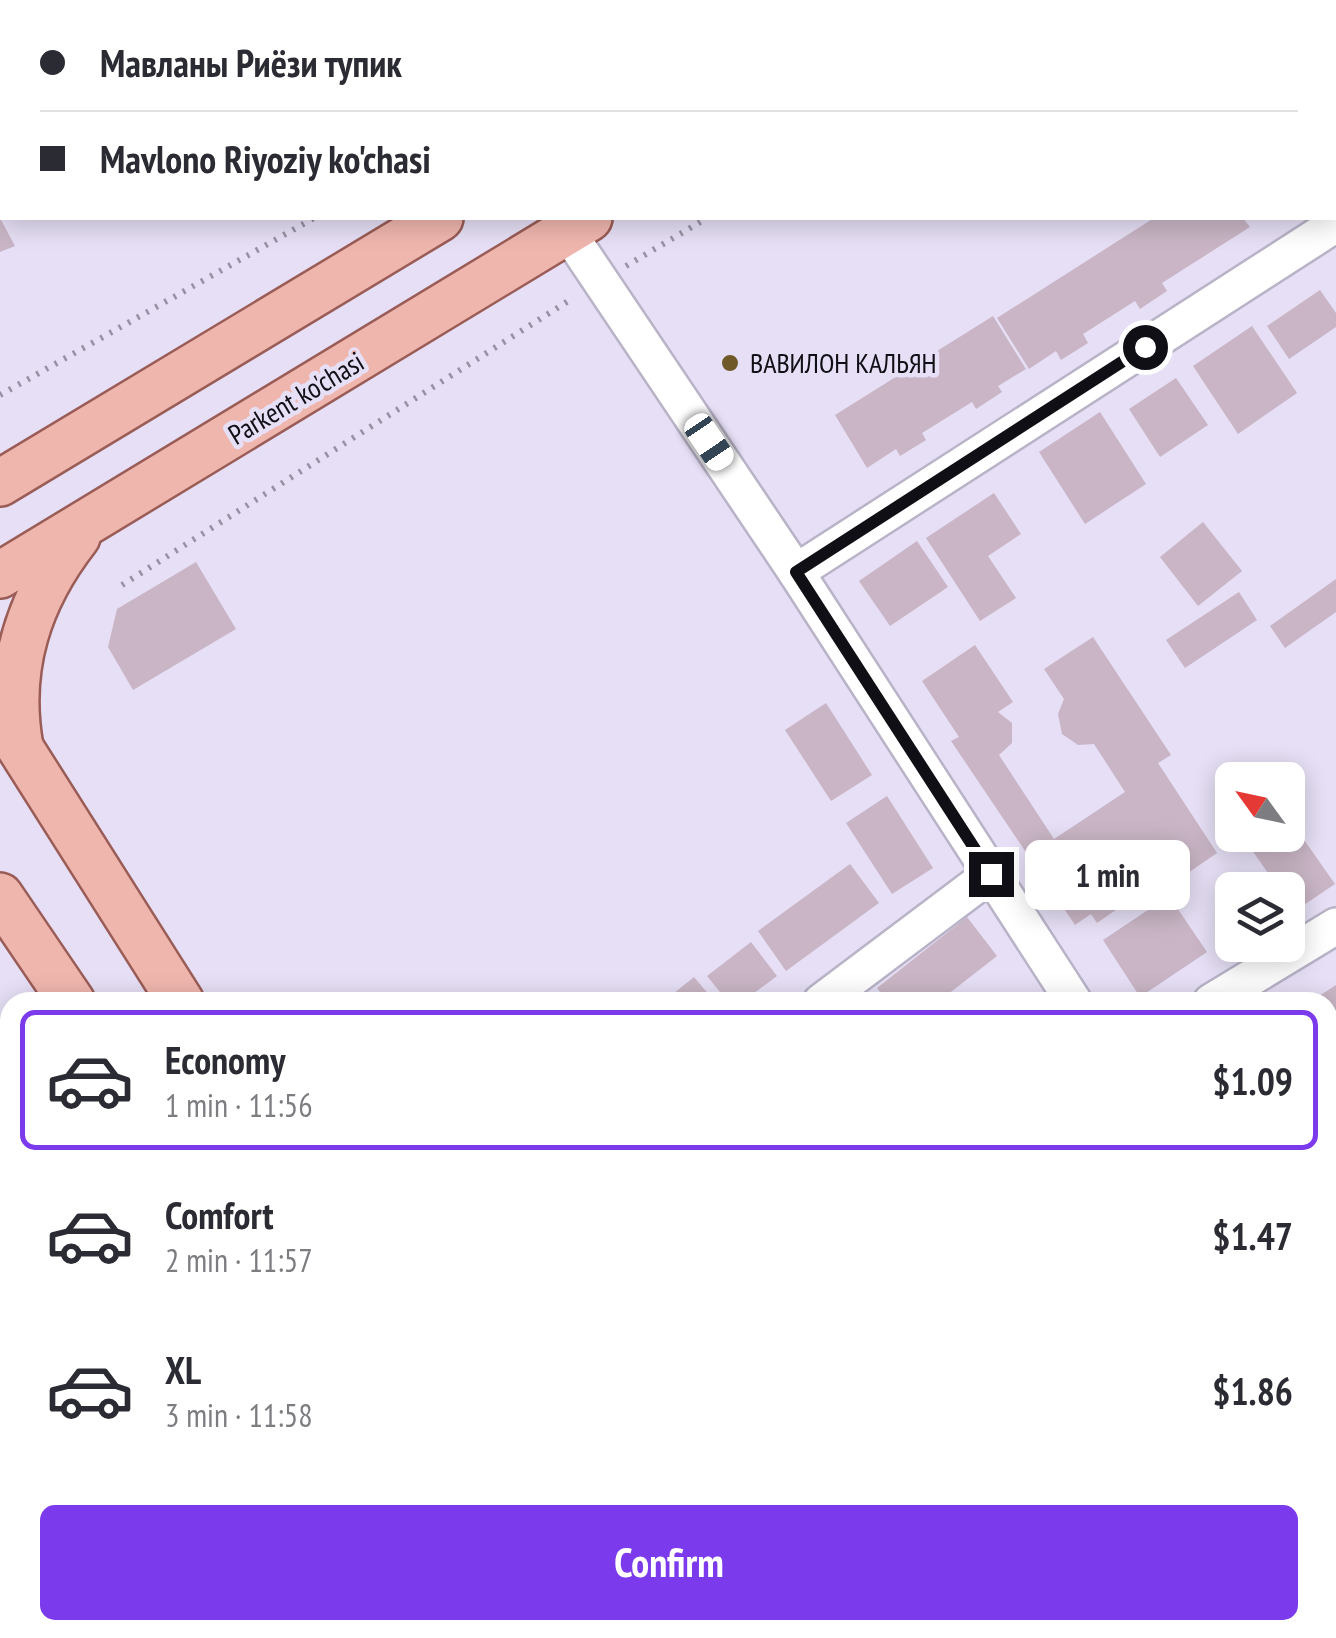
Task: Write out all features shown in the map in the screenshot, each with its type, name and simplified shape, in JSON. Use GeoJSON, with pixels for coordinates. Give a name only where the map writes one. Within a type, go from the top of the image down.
{"type":"FeatureCollection","features":[{"type":"Feature","properties":{"kind":"main road"},"geometry":{"type":"LineString","coordinates":[[0,483],[437,220]]}},
{"type":"Feature","properties":{"kind":"main road","name":"Parkent ko'chasi"},"geometry":{"type":"LineString","coordinates":[[0,574],[578,224]]}},
{"type":"Feature","properties":{"kind":"main road"},"geometry":{"type":"LineString","coordinates":[[0,450],[46,455]]}},
{"type":"Feature","properties":{"kind":"main road"},"geometry":{"type":"LineString","coordinates":[[87,524],[46,582],[22,636],[10,732],[175,992]]}},
{"type":"Feature","properties":{"kind":"main road"},"geometry":{"type":"LineString","coordinates":[[0,896],[65,992]]}},
{"type":"Feature","properties":{"kind":"street"},"geometry":{"type":"LineString","coordinates":[[578,224],[600,281],[796,572],[1068,992]]}},
{"type":"Feature","properties":{"kind":"street"},"geometry":{"type":"LineString","coordinates":[[796,572],[1335,224]]}},
{"type":"Feature","properties":{"kind":"street"},"geometry":{"type":"LineString","coordinates":[[834,992],[991,874]]}},
{"type":"Feature","properties":{"kind":"street"},"geometry":{"type":"LineString","coordinates":[[1227,992],[1336,926]]}},
{"type":"Feature","properties":{"kind":"path"},"geometry":{"type":"LineString","coordinates":[[0,395],[310,220]]}},
{"type":"Feature","properties":{"kind":"path"},"geometry":{"type":"LineString","coordinates":[[122,586],[600,281],[703,220]]}},
{"type":"Feature","properties":{"kind":"building"},"geometry":{"type":"Polygon","coordinates":[[[0,220],[1,220],[15,246],[0,252],[0,220]]]}},
{"type":"Feature","properties":{"kind":"building"},"geometry":{"type":"Polygon","coordinates":[[[1151,220],[1245,220],[1250,227],[1162,283],[1167,291],[1140,309],[1135,301],[1083,334],[1088,343],[1061,360],[1056,351],[1029,369],[997,318],[1151,220]]]}},
{"type":"Feature","properties":{"kind":"building"},"geometry":{"type":"Polygon","coordinates":[[[1320,290],[1336,313],[1336,327],[1289,359],[1267,326],[1320,290]]]}},
{"type":"Feature","properties":{"kind":"building"},"geometry":{"type":"Polygon","coordinates":[[[993,316],[1026,369],[998,386],[1002,392],[976,409],[972,402],[922,433],[926,440],[900,456],[896,449],[867,468],[835,415],[993,316]]]}},
{"type":"Feature","properties":{"kind":"building"},"geometry":{"type":"Polygon","coordinates":[[[1252,326],[1297,393],[1238,434],[1193,366],[1252,326]]]}},
{"type":"Feature","properties":{"kind":"building"},"geometry":{"type":"Polygon","coordinates":[[[1176,378],[1208,425],[1160,457],[1129,409],[1176,378]]]}},
{"type":"Feature","properties":{"kind":"building"},"geometry":{"type":"Polygon","coordinates":[[[1100,412],[1146,484],[1085,524],[1039,452],[1100,412]]]}},
{"type":"Feature","properties":{"kind":"building"},"geometry":{"type":"Polygon","coordinates":[[[994,493],[1021,534],[988,556],[1016,598],[980,621],[926,538],[994,493]]]}},
{"type":"Feature","properties":{"kind":"building"},"geometry":{"type":"Polygon","coordinates":[[[1203,522],[1242,571],[1198,606],[1160,557],[1203,522]]]}},
{"type":"Feature","properties":{"kind":"building"},"geometry":{"type":"Polygon","coordinates":[[[917,541],[948,587],[890,626],[859,581],[917,541]]]}},
{"type":"Feature","properties":{"kind":"building"},"geometry":{"type":"Polygon","coordinates":[[[196,562],[236,629],[133,690],[108,647],[117,609],[196,562]]]}},
{"type":"Feature","properties":{"kind":"building"},"geometry":{"type":"Polygon","coordinates":[[[1336,579],[1336,612],[1285,648],[1270,626],[1336,579]]]}},
{"type":"Feature","properties":{"kind":"building"},"geometry":{"type":"Polygon","coordinates":[[[1239,592],[1257,620],[1185,668],[1166,640],[1239,592]]]}},
{"type":"Feature","properties":{"kind":"building"},"geometry":{"type":"Polygon","coordinates":[[[1093,637],[1171,755],[1158,763],[1217,853],[1175,882],[1157,855],[1116,883],[1129,901],[1097,923],[1091,914],[1075,925],[951,741],[959,737],[922,681],[975,645],[1013,702],[998,712],[1012,723],[1012,743],[999,755],[1054,839],[1125,792],[1094,744],[1078,745],[1062,734],[1058,714],[1064,699],[1044,669],[1093,637]]]}},
{"type":"Feature","properties":{"kind":"building"},"geometry":{"type":"Polygon","coordinates":[[[826,703],[872,775],[831,801],[785,730],[826,703]]]}},
{"type":"Feature","properties":{"kind":"building"},"geometry":{"type":"Polygon","coordinates":[[[887,796],[933,868],[892,894],[846,823],[887,796]]]}},
{"type":"Feature","properties":{"kind":"building"},"geometry":{"type":"Polygon","coordinates":[[[1305,841],[1335,884],[1305,904],[1305,872],[1267,872],[1253,852],[1305,852],[1305,841]]]}},
{"type":"Feature","properties":{"kind":"building"},"geometry":{"type":"Polygon","coordinates":[[[850,864],[879,903],[786,971],[758,931],[850,864]]]}},
{"type":"Feature","properties":{"kind":"building"},"geometry":{"type":"Polygon","coordinates":[[[1169,896],[1207,952],[1147,992],[1137,992],[1103,940],[1169,896]]]}},
{"type":"Feature","properties":{"kind":"building"},"geometry":{"type":"Polygon","coordinates":[[[967,917],[997,956],[951,992],[880,992],[877,988],[967,917]]]}},
{"type":"Feature","properties":{"kind":"building"},"geometry":{"type":"Polygon","coordinates":[[[751,942],[777,976],[755,992],[720,992],[707,976],[751,942]]]}},
{"type":"Feature","properties":{"kind":"building"},"geometry":{"type":"Polygon","coordinates":[[[694,977],[707,992],[675,992],[694,977]]]}},
{"type":"Feature","properties":{"kind":"place","name":"ВАВИЛОН КАЛЬЯН"},"geometry":{"type":"Point","coordinates":[730,363]}},
{"type":"Feature","properties":{"kind":"route"},"geometry":{"type":"LineString","coordinates":[[991,874],[796,572],[1145,347]]}}]}
